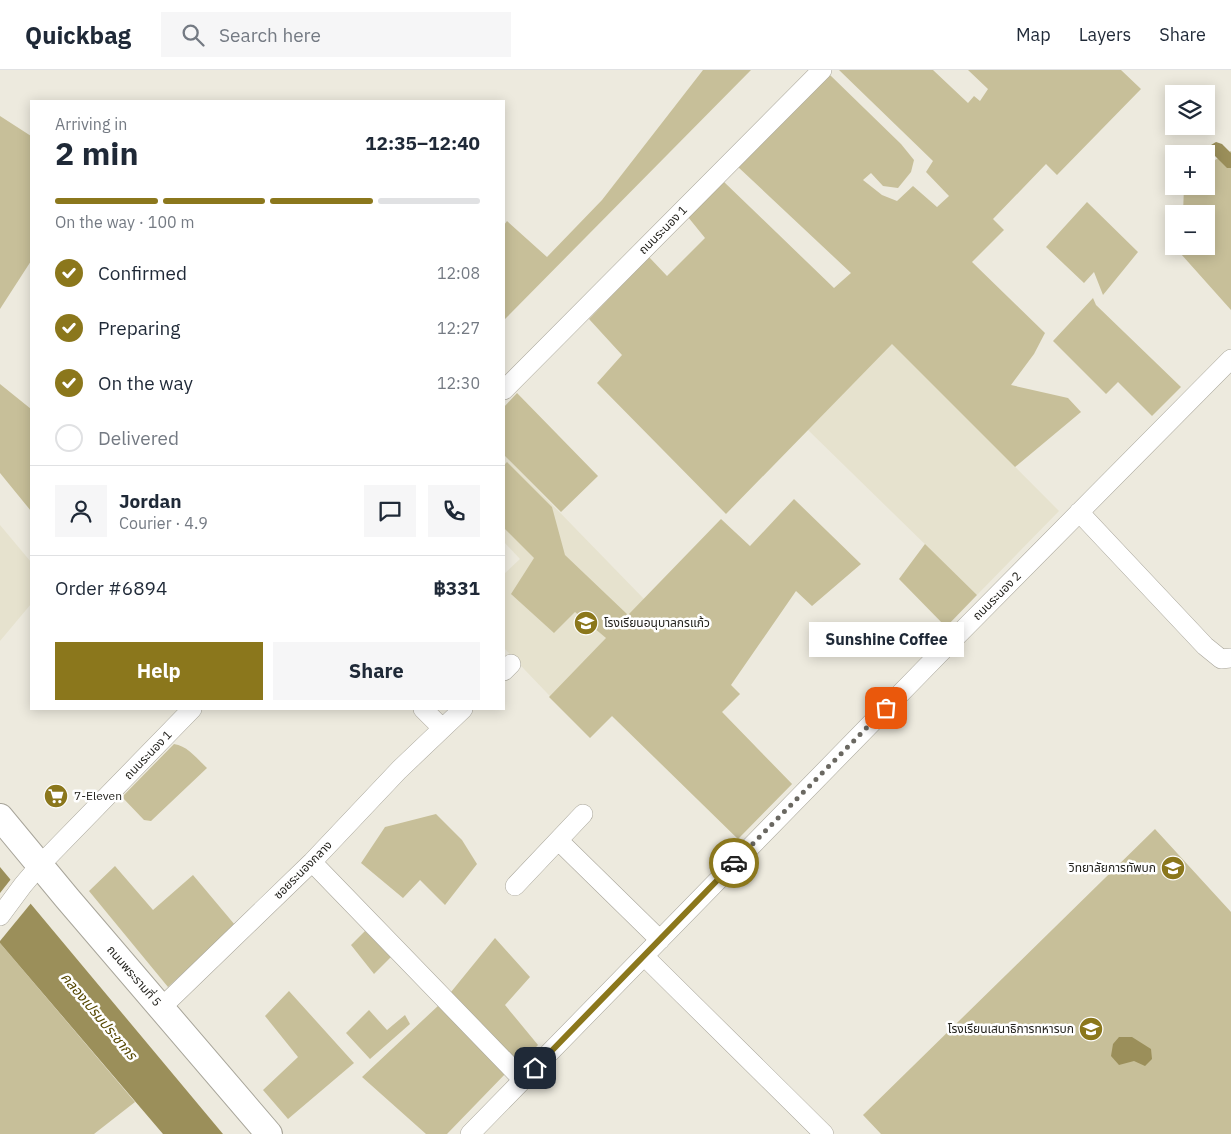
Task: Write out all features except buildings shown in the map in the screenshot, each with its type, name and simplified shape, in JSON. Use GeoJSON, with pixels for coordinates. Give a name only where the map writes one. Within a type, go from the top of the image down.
{"type":"FeatureCollection","features":[{"type":"Feature","properties":{"kind":"main road","name":"ถนนพระรามที่ 5"},"geometry":{"type":"LineString","coordinates":[[0,817],[269,1134]]}},
{"type":"Feature","properties":{"kind":"street","name":"ถนนระนอง 1"},"geometry":{"type":"LineString","coordinates":[[505,389],[822,70]]}},
{"type":"Feature","properties":{"kind":"street","name":"ถนนระนอง 2"},"geometry":{"type":"LineString","coordinates":[[470,1134],[1231,359]]}},
{"type":"Feature","properties":{"kind":"street"},"geometry":{"type":"LineString","coordinates":[[1079,512],[1206,646],[1220,658],[1231,658]]}},
{"type":"Feature","properties":{"kind":"street","name":"ถนนระนอง 1"},"geometry":{"type":"LineString","coordinates":[[0,916],[23,884],[40,865],[191,710]]}},
{"type":"Feature","properties":{"kind":"street"},"geometry":{"type":"LineString","coordinates":[[424,710],[442,728]]}},
{"type":"Feature","properties":{"kind":"street","name":"ซอยระนองกลาง"},"geometry":{"type":"LineString","coordinates":[[161,1008],[312,862],[399,770],[462,710]]}},
{"type":"Feature","properties":{"kind":"street"},"geometry":{"type":"LineString","coordinates":[[515,886],[584,814]]}},
{"type":"Feature","properties":{"kind":"street"},"geometry":{"type":"LineString","coordinates":[[559,841],[660,940]]}},
{"type":"Feature","properties":{"kind":"street"},"geometry":{"type":"LineString","coordinates":[[312,862],[523,1080]]}},
{"type":"Feature","properties":{"kind":"street"},"geometry":{"type":"LineString","coordinates":[[644,956],[824,1134]]}},
{"type":"Feature","properties":{"kind":"shaded area"},"geometry":{"type":"Polygon","coordinates":[[[703,70],[751,70],[505,319],[505,224],[507,221],[547,257],[602,200],[703,70]]]}},
{"type":"Feature","properties":{"kind":"shaded area"},"geometry":{"type":"Polygon","coordinates":[[[839,70],[933,70],[968,103],[974,96],[980,101],[988,89],[968,70],[1121,70],[1141,89],[1057,175],[1046,164],[993,219],[1004,230],[972,262],[1045,333],[1034,354],[1011,385],[1068,398],[1081,412],[1015,467],[892,344],[726,514],[597,383],[622,355],[589,319],[649,257],[667,276],[705,238],[688,217],[723,181],[834,288],[851,273],[737,166],[830,75],[901,144],[914,160],[911,172],[898,188],[883,186],[871,173],[863,180],[882,195],[897,201],[913,186],[937,207],[949,196],[926,172],[933,161],[839,70]]]}},
{"type":"Feature","properties":{"kind":"shaded area"},"geometry":{"type":"Polygon","coordinates":[[[0,116],[30,135],[30,263],[0,309],[0,116]]]}},
{"type":"Feature","properties":{"kind":"shaded area"},"geometry":{"type":"Polygon","coordinates":[[[1231,151],[1231,310],[1182,255],[1215,255],[1215,205],[1183,205],[1184,195],[1215,195],[1215,160],[1231,151]]]}},
{"type":"Feature","properties":{"kind":"shaded area"},"geometry":{"type":"Polygon","coordinates":[[[1087,202],[1138,252],[1103,295],[1094,272],[1084,283],[1046,247],[1087,202]]]}},
{"type":"Feature","properties":{"kind":"shaded area"},"geometry":{"type":"Polygon","coordinates":[[[1093,298],[1096,305],[1181,387],[1152,416],[1118,382],[1106,394],[1053,341],[1093,298]]]}},
{"type":"Feature","properties":{"kind":"shaded area"},"geometry":{"type":"Polygon","coordinates":[[[892,343],[1059,511],[977,595],[808,430],[892,343]]]}},
{"type":"Feature","properties":{"kind":"shaded area"},"geometry":{"type":"Polygon","coordinates":[[[0,384],[30,408],[30,510],[0,473],[0,384]]]}},
{"type":"Feature","properties":{"kind":"shaded area"},"geometry":{"type":"Polygon","coordinates":[[[517,393],[598,476],[561,512],[505,456],[505,406],[517,393]]]}},
{"type":"Feature","properties":{"kind":"shaded area","name":"โรงเรียนอนุบาลกรแก้ว"},"geometry":{"type":"Polygon","coordinates":[[[505,456],[644,599],[740,694],[722,712],[792,784],[738,839],[612,716],[590,738],[505,649],[505,573],[520,559],[505,543],[505,456]]]}},
{"type":"Feature","properties":{"kind":"shaded area","name":"โรงเรียนอนุบาลกรแก้ว"},"geometry":{"type":"Polygon","coordinates":[[[507,462],[552,507],[565,555],[628,615],[721,519],[750,546],[794,499],[861,564],[812,606],[796,591],[731,685],[740,694],[722,712],[792,784],[738,839],[612,716],[590,738],[549,697],[606,638],[575,612],[554,633],[511,594],[534,558],[505,529],[505,464],[507,462]]]}},
{"type":"Feature","properties":{"kind":"shaded area"},"geometry":{"type":"Polygon","coordinates":[[[0,525],[30,561],[30,605],[0,641],[0,525]]]}},
{"type":"Feature","properties":{"kind":"shaded area"},"geometry":{"type":"Polygon","coordinates":[[[925,544],[977,595],[946,627],[899,579],[925,544]]]}},
{"type":"Feature","properties":{"kind":"shaded area"},"geometry":{"type":"Polygon","coordinates":[[[174,744],[184,747],[207,768],[151,821],[144,820],[122,797],[174,744]]]}},
{"type":"Feature","properties":{"kind":"shaded area"},"geometry":{"type":"Polygon","coordinates":[[[436,814],[462,840],[477,864],[445,905],[420,880],[403,898],[361,863],[385,827],[436,814]]]}},
{"type":"Feature","properties":{"kind":"shaded area","name":"โรงเรียนเสนาธิการทหารบก"},"geometry":{"type":"Polygon","coordinates":[[[1155,829],[1231,912],[1231,1134],[881,1134],[863,1115],[1155,829]]]}},
{"type":"Feature","properties":{"kind":"shaded area"},"geometry":{"type":"Polygon","coordinates":[[[115,866],[153,910],[193,875],[235,925],[168,987],[89,891],[115,866]]]}},
{"type":"Feature","properties":{"kind":"shaded area"},"geometry":{"type":"Polygon","coordinates":[[[365,931],[391,957],[374,974],[351,945],[365,931]]]}},
{"type":"Feature","properties":{"kind":"shaded area"},"geometry":{"type":"Polygon","coordinates":[[[495,938],[530,977],[505,1005],[538,1045],[519,1065],[451,992],[495,938]]]}},
{"type":"Feature","properties":{"kind":"shaded area"},"geometry":{"type":"Polygon","coordinates":[[[0,943],[135,1102],[94,1134],[0,1134],[0,943]]]}},
{"type":"Feature","properties":{"kind":"shaded area"},"geometry":{"type":"Polygon","coordinates":[[[289,991],[354,1063],[288,1119],[263,1090],[298,1057],[265,1016],[289,991]]]}},
{"type":"Feature","properties":{"kind":"shaded area"},"geometry":{"type":"Polygon","coordinates":[[[439,1005],[508,1071],[447,1134],[426,1134],[362,1077],[439,1005]]]}},
{"type":"Feature","properties":{"kind":"shaded area"},"geometry":{"type":"Polygon","coordinates":[[[369,1010],[387,1030],[405,1015],[410,1024],[370,1059],[346,1033],[369,1010]]]}},
{"type":"Feature","properties":{"kind":"water"},"geometry":{"type":"Polygon","coordinates":[[[1216,142],[1222,144],[1231,153],[1231,168],[1227,168],[1215,156],[1215,145],[1211,145],[1216,142]]]}},
{"type":"Feature","properties":{"kind":"water","name":"คลองเปรมประชากร"},"geometry":{"type":"Polygon","coordinates":[[[0,867],[223,1134],[163,1134],[0,943],[0,867]]]}},
{"type":"Feature","properties":{"kind":"water"},"geometry":{"type":"Polygon","coordinates":[[[1119,1037],[1132,1037],[1151,1049],[1152,1059],[1145,1066],[1134,1061],[1119,1065],[1111,1056],[1113,1044],[1119,1037]]]}},
{"type":"Feature","properties":{"kind":"pier"},"geometry":{"type":"Polygon","coordinates":[[[11,879],[32,902],[0,941],[0,893],[11,879]]]}},
{"type":"Feature","properties":{"kind":"way so far"},"geometry":{"type":"LineString","coordinates":[[734,863],[886,708]]}},
{"type":"Feature","properties":{"kind":"place","name":"โรงเรียนอนุบาลกรแก้ว"},"geometry":{"type":"Point","coordinates":[586,623]}},
{"type":"Feature","properties":{"kind":"place","name":"Sunshine Coffee"},"geometry":{"type":"Point","coordinates":[886,708]}},
{"type":"Feature","properties":{"kind":"place","name":"7-Eleven"},"geometry":{"type":"Point","coordinates":[56,796]}},
{"type":"Feature","properties":{"kind":"place","name":"วิทยาลัยการทัพบก"},"geometry":{"type":"Point","coordinates":[1173,868]}},
{"type":"Feature","properties":{"kind":"place","name":"โรงเรียนเสนาธิการทหารบก"},"geometry":{"type":"Point","coordinates":[1091,1029]}},
{"type":"Feature","properties":{"kind":"route"},"geometry":{"type":"LineString","coordinates":[[535,1068],[734,863]]}}]}
